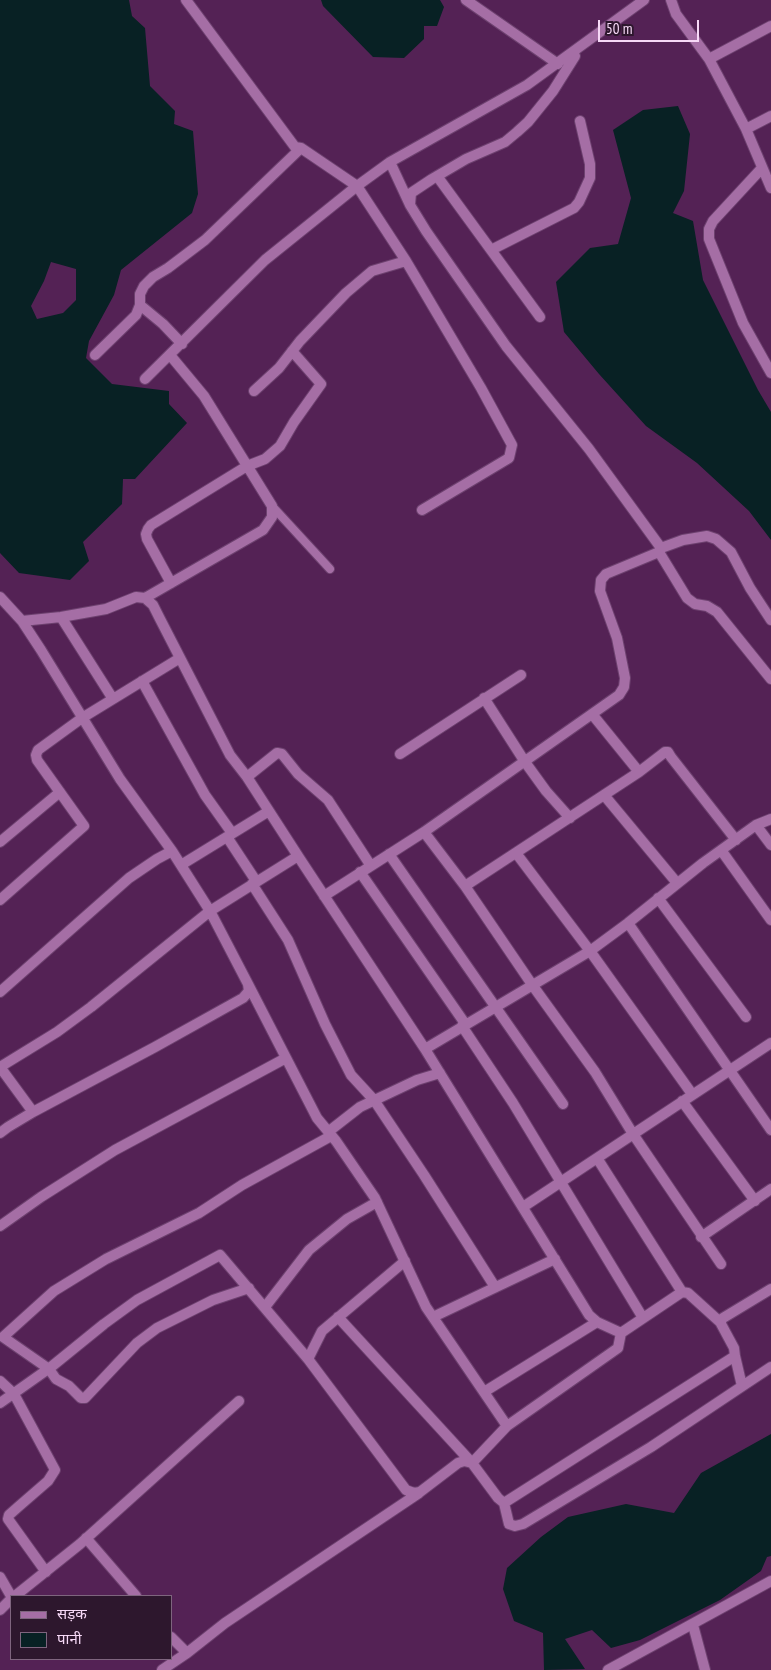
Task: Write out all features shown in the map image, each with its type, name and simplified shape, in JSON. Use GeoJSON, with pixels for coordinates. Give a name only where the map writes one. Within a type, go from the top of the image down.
{"type":"FeatureCollection","features":[{"type":"Feature","properties":{"kind":"street"},"geometry":{"type":"LineString","coordinates":[[186,0],[295,147],[301,148],[357,186],[406,261],[482,388],[512,445],[508,458],[422,510]]}},
{"type":"Feature","properties":{"kind":"street"},"geometry":{"type":"LineString","coordinates":[[466,0],[558,64]]}},
{"type":"Feature","properties":{"kind":"street"},"geometry":{"type":"LineString","coordinates":[[145,379],[265,260],[357,186],[390,162],[527,85],[644,0]]}},
{"type":"Feature","properties":{"kind":"street"},"geometry":{"type":"LineString","coordinates":[[671,0],[676,14],[709,59],[746,129],[771,188]]}},
{"type":"Feature","properties":{"kind":"street"},"geometry":{"type":"LineString","coordinates":[[709,59],[771,26]]}},
{"type":"Feature","properties":{"kind":"street"},"geometry":{"type":"LineString","coordinates":[[410,206],[411,193],[466,159],[505,142],[528,122],[553,90],[568,64],[584,44]]}},
{"type":"Feature","properties":{"kind":"street"},"geometry":{"type":"LineString","coordinates":[[746,129],[771,116]]}},
{"type":"Feature","properties":{"kind":"street"},"geometry":{"type":"LineString","coordinates":[[491,250],[574,208],[579,202],[590,178],[590,164],[580,121]]}},
{"type":"Feature","properties":{"kind":"street"},"geometry":{"type":"LineString","coordinates":[[95,355],[136,315],[140,305],[140,294],[144,286],[153,277],[205,240],[301,148]]}},
{"type":"Feature","properties":{"kind":"street"},"geometry":{"type":"LineString","coordinates":[[390,162],[410,206],[506,346],[589,449],[660,550],[687,598],[695,604],[707,606],[717,612],[771,679]]}},
{"type":"Feature","properties":{"kind":"street"},"geometry":{"type":"LineString","coordinates":[[762,168],[713,221],[709,239],[743,323],[771,373]]}},
{"type":"Feature","properties":{"kind":"street"},"geometry":{"type":"LineString","coordinates":[[437,176],[540,317]]}},
{"type":"Feature","properties":{"kind":"street"},"geometry":{"type":"LineString","coordinates":[[254,391],[279,368],[300,341],[346,293],[372,271],[406,261]]}},
{"type":"Feature","properties":{"kind":"street"},"geometry":{"type":"LineString","coordinates":[[140,305],[163,324],[182,344]]}},
{"type":"Feature","properties":{"kind":"street"},"geometry":{"type":"LineString","coordinates":[[171,582],[148,539],[146,534],[148,529],[151,525],[247,466],[264,459],[280,446],[294,422],[320,387],[320,382],[292,351]]}},
{"type":"Feature","properties":{"kind":"street"},"geometry":{"type":"LineString","coordinates":[[145,598],[262,530],[272,517],[272,506],[204,396],[170,355]]}},
{"type":"Feature","properties":{"kind":"street"},"geometry":{"type":"LineString","coordinates":[[324,896],[424,832],[619,695],[624,687],[625,678],[617,638],[600,592],[601,580],[606,574],[683,540],[707,536],[716,539],[731,552],[750,588],[771,620]]}},
{"type":"Feature","properties":{"kind":"street"},"geometry":{"type":"LineString","coordinates":[[0,597],[22,621],[120,779],[172,851],[210,911],[317,1118],[368,1186],[426,1307],[507,1426]]}},
{"type":"Feature","properties":{"kind":"street"},"geometry":{"type":"LineString","coordinates":[[22,621],[62,617],[106,609],[136,597],[145,598],[153,605],[230,756],[247,777],[440,1072],[589,1315],[597,1322],[622,1333]]}},
{"type":"Feature","properties":{"kind":"street"},"geometry":{"type":"LineString","coordinates":[[62,617],[113,699]]}},
{"type":"Feature","properties":{"kind":"street"},"geometry":{"type":"LineString","coordinates":[[0,900],[83,828],[84,824],[37,760],[38,750],[82,718],[180,658]]}},
{"type":"Feature","properties":{"kind":"street"},"geometry":{"type":"LineString","coordinates":[[400,754],[521,674]]}},
{"type":"Feature","properties":{"kind":"street"},"geometry":{"type":"LineString","coordinates":[[142,681],[205,795],[230,835],[254,883],[288,940],[351,1075],[374,1100],[495,1287]]}},
{"type":"Feature","properties":{"kind":"street"},"geometry":{"type":"LineString","coordinates":[[484,698],[525,762],[546,791],[570,818]]}},
{"type":"Feature","properties":{"kind":"street"},"geometry":{"type":"LineString","coordinates":[[592,714],[639,772]]}},
{"type":"Feature","properties":{"kind":"street"},"geometry":{"type":"LineString","coordinates":[[465,886],[639,772],[665,752],[668,752],[736,840]]}},
{"type":"Feature","properties":{"kind":"street"},"geometry":{"type":"LineString","coordinates":[[247,777],[277,753],[282,754],[298,774],[328,800],[371,866]]}},
{"type":"Feature","properties":{"kind":"street"},"geometry":{"type":"LineString","coordinates":[[0,842],[60,792]]}},
{"type":"Feature","properties":{"kind":"street"},"geometry":{"type":"LineString","coordinates":[[604,795],[677,883]]}},
{"type":"Feature","properties":{"kind":"street"},"geometry":{"type":"LineString","coordinates":[[181,865],[269,811]]}},
{"type":"Feature","properties":{"kind":"street"},"geometry":{"type":"LineString","coordinates":[[425,1049],[590,951],[721,850],[756,825],[771,818]]}},
{"type":"Feature","properties":{"kind":"street"},"geometry":{"type":"LineString","coordinates":[[756,825],[771,845]]}},
{"type":"Feature","properties":{"kind":"street"},"geometry":{"type":"LineString","coordinates":[[424,832],[465,886],[533,986],[596,1072],[633,1134],[720,1264]]}},
{"type":"Feature","properties":{"kind":"street"},"geometry":{"type":"LineString","coordinates":[[721,850],[771,920]]}},
{"type":"Feature","properties":{"kind":"street"},"geometry":{"type":"LineString","coordinates":[[0,992],[130,878],[172,851]]}},
{"type":"Feature","properties":{"kind":"street"},"geometry":{"type":"LineString","coordinates":[[516,853],[590,951],[692,1094]]}},
{"type":"Feature","properties":{"kind":"street"},"geometry":{"type":"LineString","coordinates":[[389,854],[564,1104]]}},
{"type":"Feature","properties":{"kind":"street"},"geometry":{"type":"LineString","coordinates":[[33,1112],[0,1067],[57,1032],[84,1012],[210,911],[298,856]]}},
{"type":"Feature","properties":{"kind":"street"},"geometry":{"type":"LineString","coordinates":[[360,872],[464,1026],[643,1318]]}},
{"type":"Feature","properties":{"kind":"street"},"geometry":{"type":"LineString","coordinates":[[658,898],[746,1017]]}},
{"type":"Feature","properties":{"kind":"street"},"geometry":{"type":"LineString","coordinates":[[628,923],[771,1130]]}},
{"type":"Feature","properties":{"kind":"street"},"geometry":{"type":"LineString","coordinates":[[0,1133],[33,1112],[243,998],[249,991],[248,984]]}},
{"type":"Feature","properties":{"kind":"street"},"geometry":{"type":"LineString","coordinates":[[523,1207],[771,1043]]}},
{"type":"Feature","properties":{"kind":"street"},"geometry":{"type":"LineString","coordinates":[[0,1226],[41,1197],[115,1150],[286,1058]]}},
{"type":"Feature","properties":{"kind":"street"},"geometry":{"type":"LineString","coordinates":[[249,1288],[213,1300],[158,1328],[138,1343],[84,1398],[69,1386],[56,1379],[49,1369],[1,1335],[54,1291],[106,1259],[200,1213],[242,1185],[330,1134],[360,1107],[440,1072]]}},
{"type":"Feature","properties":{"kind":"street"},"geometry":{"type":"LineString","coordinates":[[682,1101],[755,1200]]}},
{"type":"Feature","properties":{"kind":"street"},"geometry":{"type":"LineString","coordinates":[[597,1158],[682,1292]]}},
{"type":"Feature","properties":{"kind":"street"},"geometry":{"type":"LineString","coordinates":[[701,1237],[771,1189]]}},
{"type":"Feature","properties":{"kind":"street"},"geometry":{"type":"LineString","coordinates":[[265,1307],[309,1250],[348,1219],[377,1202]]}},
{"type":"Feature","properties":{"kind":"street"},"geometry":{"type":"LineString","coordinates":[[0,1403],[49,1369],[104,1324],[138,1300],[218,1256],[222,1256],[308,1359],[406,1490],[414,1493],[420,1492]]}},
{"type":"Feature","properties":{"kind":"street"},"geometry":{"type":"LineString","coordinates":[[433,1317],[554,1259]]}},
{"type":"Feature","properties":{"kind":"street"},"geometry":{"type":"LineString","coordinates":[[308,1359],[322,1331],[405,1261]]}},
{"type":"Feature","properties":{"kind":"street"},"geometry":{"type":"LineString","coordinates":[[720,1322],[723,1318],[771,1289]]}},
{"type":"Feature","properties":{"kind":"street"},"geometry":{"type":"LineString","coordinates":[[472,1463],[507,1426],[618,1348],[622,1333],[682,1292],[688,1293],[720,1322],[734,1348],[742,1386]]}},
{"type":"Feature","properties":{"kind":"street"},"geometry":{"type":"LineString","coordinates":[[338,1317],[472,1463],[501,1502],[504,1503],[509,1524],[514,1526],[523,1524],[651,1447],[771,1367]]}},
{"type":"Feature","properties":{"kind":"street"},"geometry":{"type":"LineString","coordinates":[[484,1392],[597,1322]]}},
{"type":"Feature","properties":{"kind":"street"},"geometry":{"type":"LineString","coordinates":[[504,1503],[735,1356]]}},
{"type":"Feature","properties":{"kind":"street"},"geometry":{"type":"LineString","coordinates":[[0,1381],[14,1394],[55,1470],[54,1475],[9,1515],[8,1519],[46,1572]]}},
{"type":"Feature","properties":{"kind":"street"},"geometry":{"type":"LineString","coordinates":[[16,1595],[86,1538],[239,1401]]}},
{"type":"Feature","properties":{"kind":"street"},"geometry":{"type":"LineString","coordinates":[[162,1670],[225,1623],[420,1492],[458,1463],[464,1461],[472,1463]]}},
{"type":"Feature","properties":{"kind":"street"},"geometry":{"type":"LineString","coordinates":[[86,1538],[135,1595]]}},
{"type":"Feature","properties":{"kind":"street"},"geometry":{"type":"LineString","coordinates":[[0,1576],[12,1595]]}},
{"type":"Feature","properties":{"kind":"street"},"geometry":{"type":"LineString","coordinates":[[608,1670],[619,1667],[771,1581]]}},
{"type":"Feature","properties":{"kind":"street"},"geometry":{"type":"LineString","coordinates":[[0,1610],[10,1600]]}},
{"type":"Feature","properties":{"kind":"street"},"geometry":{"type":"LineString","coordinates":[[693,1625],[705,1670]]}},
{"type":"Feature","properties":{"kind":"street"},"geometry":{"type":"LineString","coordinates":[[172,1638],[187,1653]]}},
{"type":"Feature","properties":{"kind":"lane"},"geometry":{"type":"LineString","coordinates":[[272,506],[330,569]]}},
{"type":"Feature","properties":{"kind":"water"},"geometry":{"type":"Polygon","coordinates":[[[0,0],[129,0],[132,16],[145,28],[150,86],[175,111],[174,124],[193,131],[198,194],[192,213],[121,270],[114,295],[89,341],[86,358],[112,384],[169,391],[169,404],[187,423],[135,479],[123,479],[122,504],[83,542],[89,561],[70,580],[19,573],[0,553],[0,0]],[[51,262],[31,306],[37,319],[63,313],[76,300],[76,269],[51,262]]]}},
{"type":"Feature","properties":{"kind":"water"},"geometry":{"type":"Polygon","coordinates":[[[321,0],[440,0],[444,7],[437,26],[424,26],[424,39],[404,58],[373,57],[323,6],[321,0]]]}},
{"type":"Feature","properties":{"kind":"water"},"geometry":{"type":"Polygon","coordinates":[[[678,106],[690,134],[684,191],[673,213],[693,221],[703,280],[771,412],[771,540],[749,511],[697,463],[646,426],[564,332],[556,282],[590,248],[618,244],[631,198],[613,130],[643,110],[678,106]]]}},
{"type":"Feature","properties":{"kind":"water"},"geometry":{"type":"Polygon","coordinates":[[[771,1434],[771,1556],[767,1557],[761,1571],[720,1600],[640,1640],[611,1648],[592,1630],[565,1639],[585,1669],[544,1670],[543,1633],[514,1621],[503,1589],[507,1568],[541,1537],[568,1517],[626,1504],[674,1513],[701,1473],[771,1434]]]}}]}
